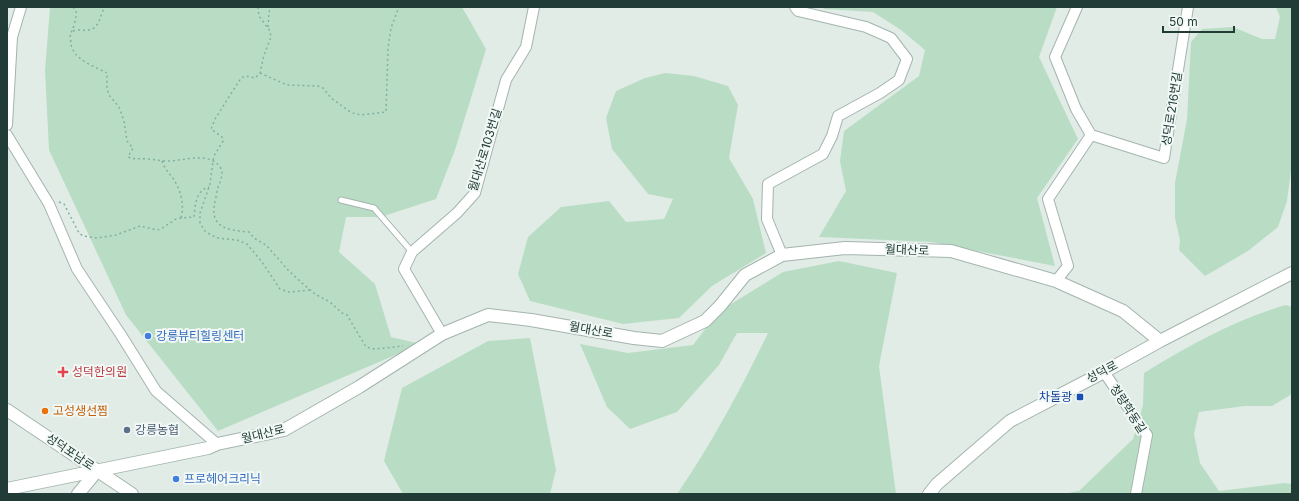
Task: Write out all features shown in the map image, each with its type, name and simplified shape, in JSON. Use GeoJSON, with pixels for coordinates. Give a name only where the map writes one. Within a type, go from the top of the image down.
{"type":"FeatureCollection","features":[{"type":"Feature","properties":{"kind":"street"},"geometry":{"type":"LineString","coordinates":[[7,125],[12,37],[21,7]]}},
{"type":"Feature","properties":{"kind":"street","name":"월대산로103번길"},"geometry":{"type":"LineString","coordinates":[[442,334],[404,269],[412,252],[457,213],[475,193],[506,80],[526,47],[534,7]]}},
{"type":"Feature","properties":{"kind":"street"},"geometry":{"type":"LineString","coordinates":[[782,255],[767,218],[768,184],[823,154],[832,136],[838,116],[880,93],[899,80],[907,59],[891,38],[866,27],[798,11],[795,7]]}},
{"type":"Feature","properties":{"kind":"street"},"geometry":{"type":"LineString","coordinates":[[1056,281],[1068,266],[1048,199],[1091,135],[1076,109],[1055,57],[1077,7]]}},
{"type":"Feature","properties":{"kind":"street","name":"성덕로216번길"},"geometry":{"type":"LineString","coordinates":[[1091,135],[1164,158],[1185,9]]}},
{"type":"Feature","properties":{"kind":"street"},"geometry":{"type":"LineString","coordinates":[[7,135],[50,204],[77,269],[156,391],[217,444]]}},
{"type":"Feature","properties":{"kind":"street","name":"월대산로"},"geometry":{"type":"LineString","coordinates":[[7,489],[208,448],[217,444],[284,430],[359,387],[442,334],[488,315],[531,320],[634,338],[662,341],[705,321],[720,306],[745,275],[782,255],[846,248],[951,251],[1056,281],[1123,311],[1160,341]]}},
{"type":"Feature","properties":{"kind":"street","name":"성덕로"},"geometry":{"type":"LineString","coordinates":[[929,494],[937,484],[1010,421],[1292,273]]}},
{"type":"Feature","properties":{"kind":"street","name":"청량학동길"},"geometry":{"type":"LineString","coordinates":[[1104,372],[1147,436],[1136,494]]}},
{"type":"Feature","properties":{"kind":"street","name":"성덕포남로"},"geometry":{"type":"LineString","coordinates":[[7,410],[132,494]]}},
{"type":"Feature","properties":{"kind":"street"},"geometry":{"type":"LineString","coordinates":[[78,494],[97,471]]}},
{"type":"Feature","properties":{"kind":"lane"},"geometry":{"type":"LineString","coordinates":[[341,200],[374,208],[412,252]]}},
{"type":"Feature","properties":{"kind":"path"},"geometry":{"type":"LineString","coordinates":[[73,7],[76,11],[77,17],[74,23],[73,31],[70,34],[73,51],[94,67],[107,73],[107,89],[109,95],[119,107],[124,121],[127,141],[134,148],[128,157],[134,160],[180,160],[196,158],[213,161],[220,168],[222,177],[213,205],[215,221],[218,224],[231,229],[249,232],[254,238],[266,245],[288,270],[310,290],[330,302],[342,313],[347,315],[366,347],[375,349],[405,346]]}},
{"type":"Feature","properties":{"kind":"path"},"geometry":{"type":"LineString","coordinates":[[73,31],[78,29],[89,30],[93,28],[98,24],[102,11],[105,7]]}},
{"type":"Feature","properties":{"kind":"path"},"geometry":{"type":"LineString","coordinates":[[258,7],[259,16],[262,22],[268,27]]}},
{"type":"Feature","properties":{"kind":"path"},"geometry":{"type":"LineString","coordinates":[[270,7],[268,27],[271,37],[264,55],[260,73],[255,78],[246,76],[241,78],[215,119],[211,129],[222,137],[223,141],[214,156],[209,187],[200,213],[200,223],[205,231],[218,238],[237,240],[247,244],[262,262],[280,289],[289,292],[310,290]]}},
{"type":"Feature","properties":{"kind":"path"},"geometry":{"type":"LineString","coordinates":[[260,73],[287,85],[318,86],[323,88],[331,98],[353,113],[361,115],[386,112],[388,48],[391,28],[399,7]]}},
{"type":"Feature","properties":{"kind":"path"},"geometry":{"type":"LineString","coordinates":[[162,160],[165,170],[173,178],[180,192],[183,206],[181,218]]}},
{"type":"Feature","properties":{"kind":"path"},"geometry":{"type":"LineString","coordinates":[[45,197],[64,204],[79,233],[83,236],[91,238],[116,235],[140,226],[157,230],[176,219],[194,217],[198,194],[209,187]]}},
{"type":"Feature","properties":{"kind":"green space"},"geometry":{"type":"Polygon","coordinates":[[[50,7],[462,7],[486,49],[455,150],[436,199],[381,217],[346,217],[339,252],[375,284],[391,337],[421,344],[218,431],[126,315],[49,150],[45,70],[50,7]]]}},
{"type":"Feature","properties":{"kind":"green space"},"geometry":{"type":"Polygon","coordinates":[[[822,7],[1057,7],[1039,57],[1078,139],[1037,198],[1055,266],[931,242],[819,237],[846,191],[840,161],[844,131],[919,76],[925,50],[901,30],[873,12],[824,9],[822,7]]]}},
{"type":"Feature","properties":{"kind":"green space"},"geometry":{"type":"Polygon","coordinates":[[[1276,7],[1292,7],[1292,163],[1287,201],[1278,227],[1248,251],[1205,276],[1179,250],[1180,240],[1175,218],[1175,183],[1187,119],[1191,42],[1202,29],[1233,27],[1262,39],[1275,39],[1280,17],[1276,7]]]}},
{"type":"Feature","properties":{"kind":"green space"},"geometry":{"type":"Polygon","coordinates":[[[665,73],[694,76],[728,86],[738,105],[729,158],[753,199],[766,253],[712,286],[679,318],[623,324],[530,301],[518,274],[528,237],[561,207],[609,201],[626,222],[664,219],[673,199],[648,194],[612,149],[606,118],[616,91],[645,78],[665,73]]]}},
{"type":"Feature","properties":{"kind":"green space"},"geometry":{"type":"Polygon","coordinates":[[[839,261],[897,273],[879,366],[896,494],[677,494],[726,415],[768,333],[737,333],[719,365],[677,412],[630,429],[607,407],[580,344],[628,353],[693,345],[718,312],[783,272],[839,261]]]}},
{"type":"Feature","properties":{"kind":"green space"},"geometry":{"type":"Polygon","coordinates":[[[1286,305],[1292,307],[1292,394],[1272,406],[1245,406],[1199,412],[1194,434],[1200,463],[1219,491],[1284,483],[1292,484],[1292,494],[1062,494],[1079,491],[1133,439],[1143,405],[1144,373],[1213,334],[1249,318],[1286,305]]]}},
{"type":"Feature","properties":{"kind":"green space"},"geometry":{"type":"Polygon","coordinates":[[[530,338],[556,470],[550,494],[403,494],[384,461],[402,388],[488,341],[530,338]]]}},
{"type":"Feature","properties":{"kind":"place","name":"강릉뷰티힐링센터"},"geometry":{"type":"Point","coordinates":[148,336]}},
{"type":"Feature","properties":{"kind":"place","name":"성덕한의원"},"geometry":{"type":"Point","coordinates":[63,372]}},
{"type":"Feature","properties":{"kind":"place","name":"차돌광"},"geometry":{"type":"Point","coordinates":[1080,397]}},
{"type":"Feature","properties":{"kind":"place","name":"고성생선찜"},"geometry":{"type":"Point","coordinates":[45,411]}},
{"type":"Feature","properties":{"kind":"place","name":"강릉농협"},"geometry":{"type":"Point","coordinates":[127,430]}},
{"type":"Feature","properties":{"kind":"place","name":"프로헤어크리닉"},"geometry":{"type":"Point","coordinates":[176,479]}}]}
